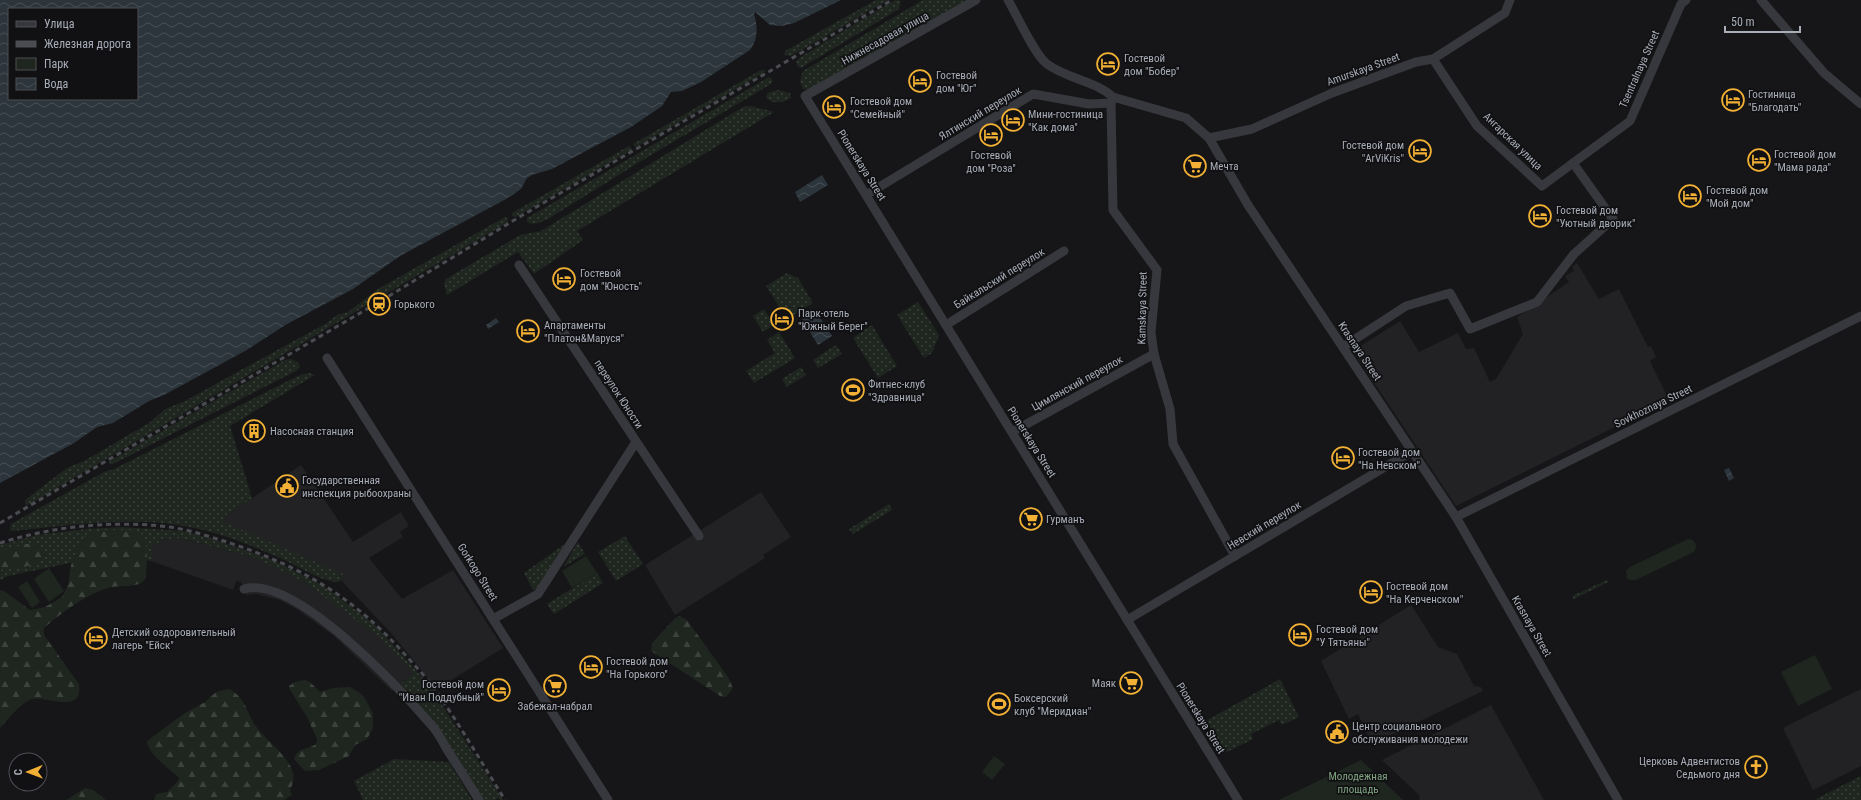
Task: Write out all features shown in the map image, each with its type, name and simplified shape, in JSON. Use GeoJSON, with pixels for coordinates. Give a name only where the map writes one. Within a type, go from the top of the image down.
{"type":"FeatureCollection","features":[{"type":"Feature","properties":{"kind":"street","name":"Нижнесадовая улица"},"geometry":{"type":"LineString","coordinates":[[805,96],[976,0]]}},
{"type":"Feature","properties":{"kind":"street","name":"Krasnaya Street"},"geometry":{"type":"LineString","coordinates":[[1008,0],[1039,56],[1045,62],[1105,89],[1112,100],[1186,118],[1209,138],[1248,205],[1456,517],[1618,800]]}},
{"type":"Feature","properties":{"kind":"street","name":"Amurskaya Street"},"geometry":{"type":"LineString","coordinates":[[1209,138],[1252,129],[1332,93],[1416,62],[1433,59],[1505,14],[1510,0]]}},
{"type":"Feature","properties":{"kind":"street","name":"Tsentralnaya Street"},"geometry":{"type":"LineString","coordinates":[[1573,162],[1630,121],[1681,4],[1686,0]]}},
{"type":"Feature","properties":{"kind":"street"},"geometry":{"type":"LineString","coordinates":[[1762,0],[1824,73],[1861,104]]}},
{"type":"Feature","properties":{"kind":"street","name":"Ангарская улица"},"geometry":{"type":"LineString","coordinates":[[1433,59],[1477,126],[1542,186],[1573,162]]}},
{"type":"Feature","properties":{"kind":"street","name":"Ялтинский переулок"},"geometry":{"type":"LineString","coordinates":[[866,195],[1034,94],[1088,104],[1112,100]]}},
{"type":"Feature","properties":{"kind":"street","name":"Pionerskaya Street"},"geometry":{"type":"LineString","coordinates":[[805,96],[1238,800]]}},
{"type":"Feature","properties":{"kind":"street","name":"Kamskaya Street"},"geometry":{"type":"LineString","coordinates":[[1112,100],[1113,210],[1156,270],[1151,332],[1154,354],[1170,409],[1173,444],[1235,556]]}},
{"type":"Feature","properties":{"kind":"street"},"geometry":{"type":"LineString","coordinates":[[1343,348],[1406,306],[1450,293],[1470,329],[1536,302],[1574,254],[1613,219],[1573,162]]}},
{"type":"Feature","properties":{"kind":"street","name":"Байкальский переулок"},"geometry":{"type":"LineString","coordinates":[[946,325],[1064,251]]}},
{"type":"Feature","properties":{"kind":"street","name":"переулок Юности"},"geometry":{"type":"LineString","coordinates":[[519,265],[699,536]]}},
{"type":"Feature","properties":{"kind":"street","name":"Sovkhoznaya Street"},"geometry":{"type":"LineString","coordinates":[[1456,517],[1861,316]]}},
{"type":"Feature","properties":{"kind":"street","name":"Цимлянский переулок"},"geometry":{"type":"LineString","coordinates":[[1012,432],[1154,354]]}},
{"type":"Feature","properties":{"kind":"street","name":"Gorkogo Street"},"geometry":{"type":"LineString","coordinates":[[327,358],[608,800]]}},
{"type":"Feature","properties":{"kind":"street"},"geometry":{"type":"LineString","coordinates":[[493,619],[538,594],[636,442]]}},
{"type":"Feature","properties":{"kind":"street","name":"Невский переулок"},"geometry":{"type":"LineString","coordinates":[[1127,620],[1412,451]]}},
{"type":"Feature","properties":{"kind":"street"},"geometry":{"type":"LineString","coordinates":[[244,589],[258,588],[281,594],[311,612],[341,633],[367,658],[434,729],[479,800]]}},
{"type":"Feature","properties":{"kind":"shaded area"},"geometry":{"type":"Polygon","coordinates":[[[1577,263],[1599,299],[1619,289],[1648,347],[1651,346],[1656,357],[1650,361],[1669,400],[1456,506],[1353,351],[1400,321],[1419,352],[1458,333],[1466,349],[1474,348],[1490,382],[1496,379],[1523,334],[1517,317],[1569,282],[1565,276],[1574,271],[1572,267],[1577,263]]]}},
{"type":"Feature","properties":{"kind":"shaded area"},"geometry":{"type":"Polygon","coordinates":[[[301,465],[353,542],[401,512],[409,526],[400,532],[403,537],[369,558],[402,599],[453,570],[503,648],[437,689],[390,632],[341,580],[343,578],[224,522],[224,517],[301,465]]]}},
{"type":"Feature","properties":{"kind":"shaded area"},"geometry":{"type":"Polygon","coordinates":[[[761,492],[791,537],[763,555],[765,558],[675,615],[645,565],[761,492]]]}},
{"type":"Feature","properties":{"kind":"shaded area"},"geometry":{"type":"Polygon","coordinates":[[[181,538],[255,558],[304,582],[378,635],[413,673],[392,691],[334,636],[298,610],[280,600],[256,594],[246,595],[241,582],[236,581],[233,590],[151,561],[154,552],[151,551],[154,543],[159,540],[181,538]]]}},
{"type":"Feature","properties":{"kind":"shaded area"},"geometry":{"type":"Polygon","coordinates":[[[1411,605],[1438,647],[1457,654],[1474,686],[1481,687],[1483,691],[1372,744],[1358,714],[1349,719],[1321,661],[1411,605]]]}},
{"type":"Feature","properties":{"kind":"shaded area"},"geometry":{"type":"Polygon","coordinates":[[[1861,689],[1861,766],[1813,790],[1783,728],[1861,689]]]}},
{"type":"Feature","properties":{"kind":"shaded area"},"geometry":{"type":"Polygon","coordinates":[[[1491,705],[1544,800],[1419,800],[1420,796],[1382,760],[1491,705]]]}},
{"type":"Feature","properties":{"kind":"green space"},"geometry":{"type":"Polygon","coordinates":[[[876,0],[888,0],[791,56],[784,55],[785,51],[876,0]]]}},
{"type":"Feature","properties":{"kind":"green space"},"geometry":{"type":"Polygon","coordinates":[[[895,0],[901,1],[899,9],[801,68],[797,66],[796,61],[804,55],[895,0]]]}},
{"type":"Feature","properties":{"kind":"green space"},"geometry":{"type":"Polygon","coordinates":[[[923,0],[969,0],[809,90],[803,89],[800,81],[803,71],[923,0]]]}},
{"type":"Feature","properties":{"kind":"green space"},"geometry":{"type":"Polygon","coordinates":[[[761,70],[765,70],[765,72],[636,147],[633,144],[761,70]]]}},
{"type":"Feature","properties":{"kind":"green space"},"geometry":{"type":"Polygon","coordinates":[[[769,77],[773,80],[771,84],[646,158],[548,219],[535,224],[527,222],[527,218],[769,77]]]}},
{"type":"Feature","properties":{"kind":"green space"},"geometry":{"type":"Polygon","coordinates":[[[778,90],[790,93],[791,98],[778,102],[771,101],[766,98],[767,94],[770,92],[778,90]]]}},
{"type":"Feature","properties":{"kind":"green space"},"geometry":{"type":"Polygon","coordinates":[[[751,106],[774,112],[577,231],[583,240],[534,274],[518,252],[447,295],[444,284],[446,279],[520,235],[541,231],[743,107],[751,106]]]}},
{"type":"Feature","properties":{"kind":"green space"},"geometry":{"type":"Polygon","coordinates":[[[629,146],[632,149],[630,151],[516,217],[512,216],[512,213],[629,146]]]}},
{"type":"Feature","properties":{"kind":"green space"},"geometry":{"type":"Polygon","coordinates":[[[505,217],[508,219],[508,222],[28,505],[25,504],[25,500],[67,468],[84,461],[149,423],[165,409],[185,401],[327,323],[337,315],[348,312],[378,289],[505,217]]]}},
{"type":"Feature","properties":{"kind":"green space"},"geometry":{"type":"Polygon","coordinates":[[[787,273],[798,278],[813,303],[787,319],[766,286],[787,273]]]}},
{"type":"Feature","properties":{"kind":"green space"},"geometry":{"type":"Polygon","coordinates":[[[918,302],[939,335],[932,353],[924,358],[897,315],[918,302]]]}},
{"type":"Feature","properties":{"kind":"green space"},"geometry":{"type":"Polygon","coordinates":[[[764,309],[774,325],[763,332],[753,316],[764,309]]]}},
{"type":"Feature","properties":{"kind":"green space"},"geometry":{"type":"Polygon","coordinates":[[[872,325],[897,366],[878,378],[853,338],[872,325]]]}},
{"type":"Feature","properties":{"kind":"green space"},"geometry":{"type":"Polygon","coordinates":[[[779,332],[795,358],[754,383],[746,371],[775,353],[767,340],[779,332]]]}},
{"type":"Feature","properties":{"kind":"green space"},"geometry":{"type":"Polygon","coordinates":[[[836,345],[842,354],[818,368],[813,360],[836,345]]]}},
{"type":"Feature","properties":{"kind":"green space"},"geometry":{"type":"Polygon","coordinates":[[[290,359],[299,364],[300,367],[296,371],[113,464],[109,464],[110,461],[285,360],[290,359]]]}},
{"type":"Feature","properties":{"kind":"green space"},"geometry":{"type":"Polygon","coordinates":[[[801,367],[806,375],[787,387],[782,379],[801,367]]]}},
{"type":"Feature","properties":{"kind":"green space"},"geometry":{"type":"Polygon","coordinates":[[[309,373],[315,375],[230,426],[252,498],[224,517],[224,522],[343,574],[343,578],[339,582],[325,580],[255,547],[211,532],[186,526],[136,521],[88,523],[12,531],[10,529],[11,524],[104,472],[114,469],[300,375],[309,373]]]}},
{"type":"Feature","properties":{"kind":"green space"},"geometry":{"type":"Polygon","coordinates":[[[889,504],[892,510],[853,534],[849,529],[889,504]]]}},
{"type":"Feature","properties":{"kind":"green space"},"geometry":{"type":"Polygon","coordinates":[[[123,527],[183,531],[213,539],[273,560],[324,586],[376,626],[430,686],[503,800],[498,798],[495,800],[483,800],[397,687],[413,673],[378,636],[304,582],[255,558],[181,538],[159,540],[158,545],[154,544],[151,551],[154,552],[151,561],[113,554],[8,576],[0,580],[0,545],[37,535],[86,529],[123,527]]]}},
{"type":"Feature","properties":{"kind":"green space"},"geometry":{"type":"Polygon","coordinates":[[[105,530],[132,530],[142,534],[146,541],[147,565],[145,580],[142,583],[130,586],[112,587],[85,598],[44,628],[44,635],[79,684],[79,694],[75,699],[69,702],[38,699],[28,700],[15,711],[0,728],[0,590],[4,591],[30,610],[45,607],[62,597],[68,585],[71,565],[81,540],[88,533],[105,530]]]}},
{"type":"Feature","properties":{"kind":"green space"},"geometry":{"type":"Polygon","coordinates":[[[625,536],[643,564],[616,581],[598,552],[625,536]]]}},
{"type":"Feature","properties":{"kind":"green space"},"geometry":{"type":"Polygon","coordinates":[[[1688,539],[1696,544],[1694,552],[1636,580],[1630,580],[1627,578],[1626,571],[1630,567],[1688,539]]]}},
{"type":"Feature","properties":{"kind":"green space"},"geometry":{"type":"Polygon","coordinates":[[[578,542],[585,554],[563,567],[578,542]]]}},
{"type":"Feature","properties":{"kind":"green space"},"geometry":{"type":"Polygon","coordinates":[[[24,544],[36,545],[43,550],[45,552],[42,561],[24,567],[0,570],[0,550],[11,549],[24,544]]]}},
{"type":"Feature","properties":{"kind":"green space"},"geometry":{"type":"Polygon","coordinates":[[[565,544],[539,587],[533,590],[524,573],[565,544]]]}},
{"type":"Feature","properties":{"kind":"green space"},"geometry":{"type":"Polygon","coordinates":[[[586,556],[597,573],[572,588],[562,571],[586,556]]]}},
{"type":"Feature","properties":{"kind":"green space"},"geometry":{"type":"Polygon","coordinates":[[[49,568],[64,591],[49,602],[34,579],[49,568]]]}},
{"type":"Feature","properties":{"kind":"green space"},"geometry":{"type":"Polygon","coordinates":[[[597,573],[603,583],[554,614],[547,604],[597,573]]]}},
{"type":"Feature","properties":{"kind":"green space"},"geometry":{"type":"Polygon","coordinates":[[[1607,580],[1608,582],[1574,599],[1572,596],[1607,580]]]}},
{"type":"Feature","properties":{"kind":"green space"},"geometry":{"type":"Polygon","coordinates":[[[27,581],[40,602],[32,608],[18,587],[27,581]]]}},
{"type":"Feature","properties":{"kind":"green space"},"geometry":{"type":"Polygon","coordinates":[[[680,616],[687,620],[728,677],[733,688],[726,697],[720,696],[651,651],[652,643],[675,618],[680,616]]]}},
{"type":"Feature","properties":{"kind":"green space"},"geometry":{"type":"Polygon","coordinates":[[[1815,655],[1832,689],[1798,706],[1781,672],[1815,655]]]}},
{"type":"Feature","properties":{"kind":"green space"},"geometry":{"type":"Polygon","coordinates":[[[1280,679],[1299,717],[1282,725],[1279,720],[1251,734],[1253,739],[1225,753],[1206,721],[1280,679]]]}},
{"type":"Feature","properties":{"kind":"green space"},"geometry":{"type":"Polygon","coordinates":[[[305,680],[310,682],[320,692],[333,688],[350,687],[365,698],[373,714],[373,728],[367,739],[355,745],[349,756],[319,770],[305,771],[294,759],[298,752],[316,744],[317,739],[307,717],[289,688],[289,686],[295,682],[305,680]]]}},
{"type":"Feature","properties":{"kind":"green space"},"geometry":{"type":"Polygon","coordinates":[[[229,689],[240,698],[246,706],[256,727],[286,759],[294,775],[290,791],[292,795],[284,800],[154,800],[156,794],[167,792],[179,778],[155,756],[148,746],[147,741],[185,713],[205,702],[216,692],[229,689]]]}},
{"type":"Feature","properties":{"kind":"green space"},"geometry":{"type":"Polygon","coordinates":[[[994,756],[1005,764],[992,780],[982,772],[994,756]]]}},
{"type":"Feature","properties":{"kind":"green space"},"geometry":{"type":"Polygon","coordinates":[[[394,759],[449,762],[472,800],[363,800],[354,781],[394,759]]]}},
{"type":"Feature","properties":{"kind":"green space","name":"Молодежная площадь"},"geometry":{"type":"Polygon","coordinates":[[[1361,760],[1403,800],[1279,800],[1361,760]]]}},
{"type":"Feature","properties":{"kind":"green space"},"geometry":{"type":"Polygon","coordinates":[[[1861,776],[1861,800],[1816,799],[1861,776]]]}},
{"type":"Feature","properties":{"kind":"green space"},"geometry":{"type":"Polygon","coordinates":[[[85,788],[93,790],[106,800],[66,800],[85,788]]]}},
{"type":"Feature","properties":{"kind":"water"},"geometry":{"type":"Polygon","coordinates":[[[0,0],[841,0],[794,23],[782,26],[770,25],[755,12],[756,37],[750,50],[701,82],[682,91],[671,92],[662,106],[631,127],[552,169],[532,175],[527,178],[521,189],[506,199],[400,256],[353,289],[287,324],[245,351],[164,395],[149,401],[113,423],[97,427],[74,443],[0,483],[0,0]]]}},
{"type":"Feature","properties":{"kind":"water"},"geometry":{"type":"Polygon","coordinates":[[[822,175],[828,185],[800,202],[795,192],[822,175]]]}},
{"type":"Feature","properties":{"kind":"water"},"geometry":{"type":"Polygon","coordinates":[[[816,311],[832,336],[818,345],[802,319],[816,311]]]}},
{"type":"Feature","properties":{"kind":"water"},"geometry":{"type":"Polygon","coordinates":[[[496,318],[499,322],[488,329],[486,325],[496,318]]]}},
{"type":"Feature","properties":{"kind":"water"},"geometry":{"type":"Polygon","coordinates":[[[1729,468],[1734,478],[1729,481],[1724,470],[1729,468]]]}},
{"type":"Feature","properties":{"kind":"railway"},"geometry":{"type":"LineString","coordinates":[[0,523],[379,302],[521,216],[892,0]]}},
{"type":"Feature","properties":{"kind":"railway"},"geometry":{"type":"LineString","coordinates":[[0,543],[41,532],[84,526],[127,524],[170,527],[230,543],[282,563],[306,575],[349,602],[388,637],[421,672],[452,714],[505,800]]}},
{"type":"Feature","properties":{"kind":"place","name":"Гостевой дом \"Бобер\""},"geometry":{"type":"Point","coordinates":[1108,64]}},
{"type":"Feature","properties":{"kind":"place","name":"Гостевой дом \"Юг\""},"geometry":{"type":"Point","coordinates":[920,81]}},
{"type":"Feature","properties":{"kind":"place","name":"Гостиница \"Благодать\""},"geometry":{"type":"Point","coordinates":[1733,100]}},
{"type":"Feature","properties":{"kind":"place","name":"Гостевой дом \"Семейный\""},"geometry":{"type":"Point","coordinates":[834,107]}},
{"type":"Feature","properties":{"kind":"place","name":"Мини-гостиница \"Как дома\""},"geometry":{"type":"Point","coordinates":[1013,120]}},
{"type":"Feature","properties":{"kind":"place","name":"Гостевой дом \"Роза\""},"geometry":{"type":"Point","coordinates":[991,135]}},
{"type":"Feature","properties":{"kind":"place","name":"Гостевой дом \"ArViKris\""},"geometry":{"type":"Point","coordinates":[1420,151]}},
{"type":"Feature","properties":{"kind":"place","name":"Гостевой дом \"Мама рада\""},"geometry":{"type":"Point","coordinates":[1759,160]}},
{"type":"Feature","properties":{"kind":"place","name":"Мечта"},"geometry":{"type":"Point","coordinates":[1195,166]}},
{"type":"Feature","properties":{"kind":"place","name":"Гостевой дом \"Мой дом\""},"geometry":{"type":"Point","coordinates":[1690,196]}},
{"type":"Feature","properties":{"kind":"place","name":"Гостевой дом \"Уютный дворик\""},"geometry":{"type":"Point","coordinates":[1540,216]}},
{"type":"Feature","properties":{"kind":"place","name":"Гостевой дом \"Юность\""},"geometry":{"type":"Point","coordinates":[564,279]}},
{"type":"Feature","properties":{"kind":"place","name":"Горького"},"geometry":{"type":"Point","coordinates":[379,304]}},
{"type":"Feature","properties":{"kind":"place","name":"Парк-отель \"Южный Берег\""},"geometry":{"type":"Point","coordinates":[782,319]}},
{"type":"Feature","properties":{"kind":"place","name":"Апартаменты \"Платон&Маруся\""},"geometry":{"type":"Point","coordinates":[528,331]}},
{"type":"Feature","properties":{"kind":"place","name":"Фитнес-клуб \"Здравница\""},"geometry":{"type":"Point","coordinates":[853,390]}},
{"type":"Feature","properties":{"kind":"place","name":"Насосная станция"},"geometry":{"type":"Point","coordinates":[254,431]}},
{"type":"Feature","properties":{"kind":"place","name":"Гостевой дом \"На Невском\""},"geometry":{"type":"Point","coordinates":[1343,458]}},
{"type":"Feature","properties":{"kind":"place","name":"Государственная инспекция рыбоохраны"},"geometry":{"type":"Point","coordinates":[287,486]}},
{"type":"Feature","properties":{"kind":"place","name":"Гурманъ"},"geometry":{"type":"Point","coordinates":[1031,519]}},
{"type":"Feature","properties":{"kind":"place","name":"Гостевой дом \"На Керченском\""},"geometry":{"type":"Point","coordinates":[1371,592]}},
{"type":"Feature","properties":{"kind":"place","name":"Гостевой дом \"У Тятьяны\""},"geometry":{"type":"Point","coordinates":[1300,635]}},
{"type":"Feature","properties":{"kind":"place","name":"Детский оздоровительный лагерь \"Ейск\""},"geometry":{"type":"Point","coordinates":[96,638]}},
{"type":"Feature","properties":{"kind":"place","name":"Гостевой дом \"На Горького\""},"geometry":{"type":"Point","coordinates":[591,667]}},
{"type":"Feature","properties":{"kind":"place","name":"Маяк"},"geometry":{"type":"Point","coordinates":[1131,683]}},
{"type":"Feature","properties":{"kind":"place","name":"Забежал-набрал"},"geometry":{"type":"Point","coordinates":[555,686]}},
{"type":"Feature","properties":{"kind":"place","name":"Гостевой дом \"Иван Поддубный\""},"geometry":{"type":"Point","coordinates":[499,690]}},
{"type":"Feature","properties":{"kind":"place","name":"Боксерский клуб \"Меридиан\""},"geometry":{"type":"Point","coordinates":[999,704]}},
{"type":"Feature","properties":{"kind":"place","name":"Центр социального обслуживания молодежи"},"geometry":{"type":"Point","coordinates":[1337,732]}},
{"type":"Feature","properties":{"kind":"place","name":"Церковь Адвентистов Седьмого дня"},"geometry":{"type":"Point","coordinates":[1756,767]}}]}
